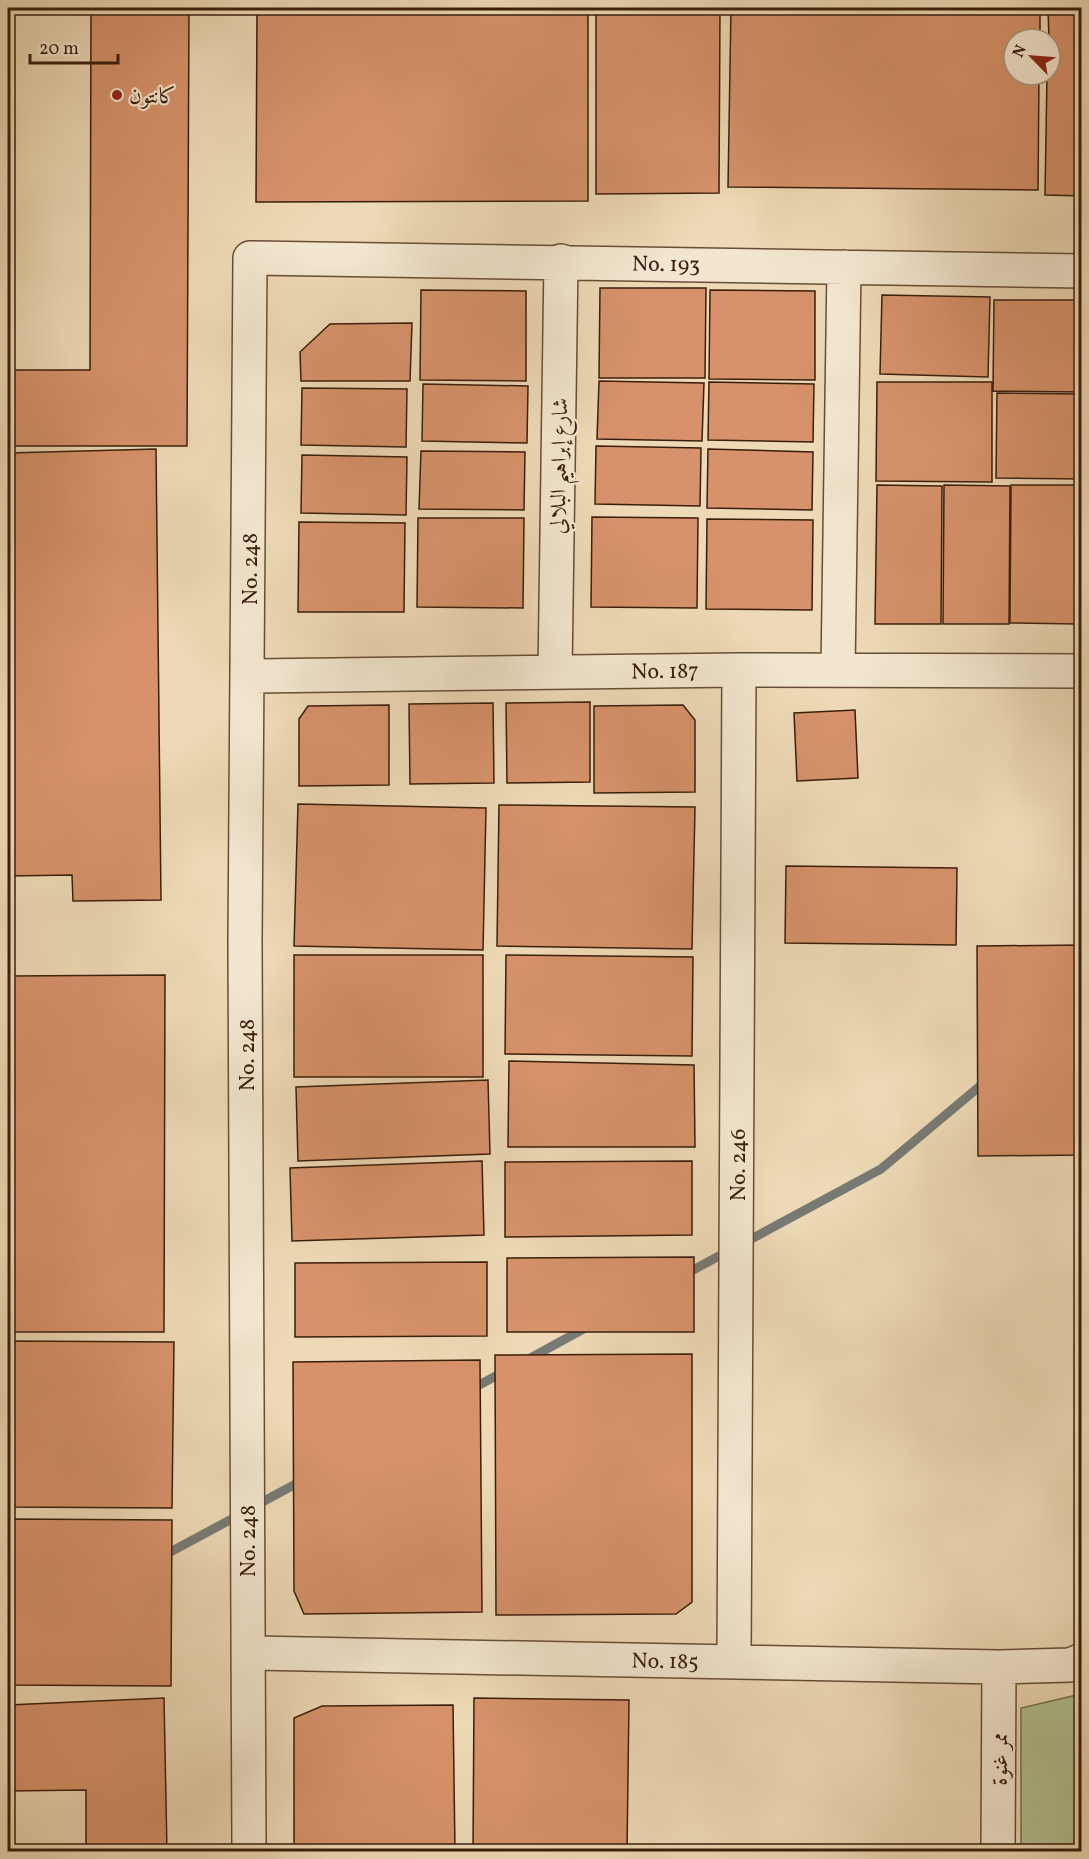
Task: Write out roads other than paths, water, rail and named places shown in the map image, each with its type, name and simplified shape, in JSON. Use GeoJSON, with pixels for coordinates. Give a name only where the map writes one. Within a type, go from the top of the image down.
{"type":"FeatureCollection","features":[{"type":"Feature","properties":{"kind":"street","name":"No. 193"},"geometry":{"type":"LineString","coordinates":[[250,258],[561,261],[1082,271]]}},
{"type":"Feature","properties":{"kind":"street","name":"No. 248"},"geometry":{"type":"LineString","coordinates":[[249,1851],[245,942],[249,676],[250,258]]}},
{"type":"Feature","properties":{"kind":"street","name":"شارع إبراهيم البلالي"},"geometry":{"type":"LineString","coordinates":[[555,672],[561,261]]}},
{"type":"Feature","properties":{"kind":"street"},"geometry":{"type":"LineString","coordinates":[[838,670],[844,267]]}},
{"type":"Feature","properties":{"kind":"street","name":"No. 187"},"geometry":{"type":"LineString","coordinates":[[249,676],[739,670],[1082,671]]}},
{"type":"Feature","properties":{"kind":"street","name":"No. 246"},"geometry":{"type":"LineString","coordinates":[[734,1661],[739,670]]}},
{"type":"Feature","properties":{"kind":"street","name":"No. 185"},"geometry":{"type":"LineString","coordinates":[[248,1653],[999,1667],[1070,1665],[1082,1659]]}},
{"type":"Feature","properties":{"kind":"street","name":"ممر غنوة"},"geometry":{"type":"LineString","coordinates":[[998,1851],[999,1667]]}},
{"type":"Feature","properties":{"kind":"waterway"},"geometry":{"type":"LineString","coordinates":[[742,1244],[881,1169],[986,1081]]}},
{"type":"Feature","properties":{"kind":"waterway"},"geometry":{"type":"LineString","coordinates":[[684,1275],[730,1250]]}},
{"type":"Feature","properties":{"kind":"waterway"},"geometry":{"type":"LineString","coordinates":[[525,1361],[587,1327]]}},
{"type":"Feature","properties":{"kind":"waterway"},"geometry":{"type":"LineString","coordinates":[[470,1390],[505,1371]]}},
{"type":"Feature","properties":{"kind":"waterway"},"geometry":{"type":"LineString","coordinates":[[253,1507],[305,1479]]}},
{"type":"Feature","properties":{"kind":"waterway"},"geometry":{"type":"LineString","coordinates":[[161,1557],[241,1514]]}},
{"type":"Feature","properties":{"kind":"place","name":"كانتون"},"geometry":{"type":"Point","coordinates":[117,95]}}]}
